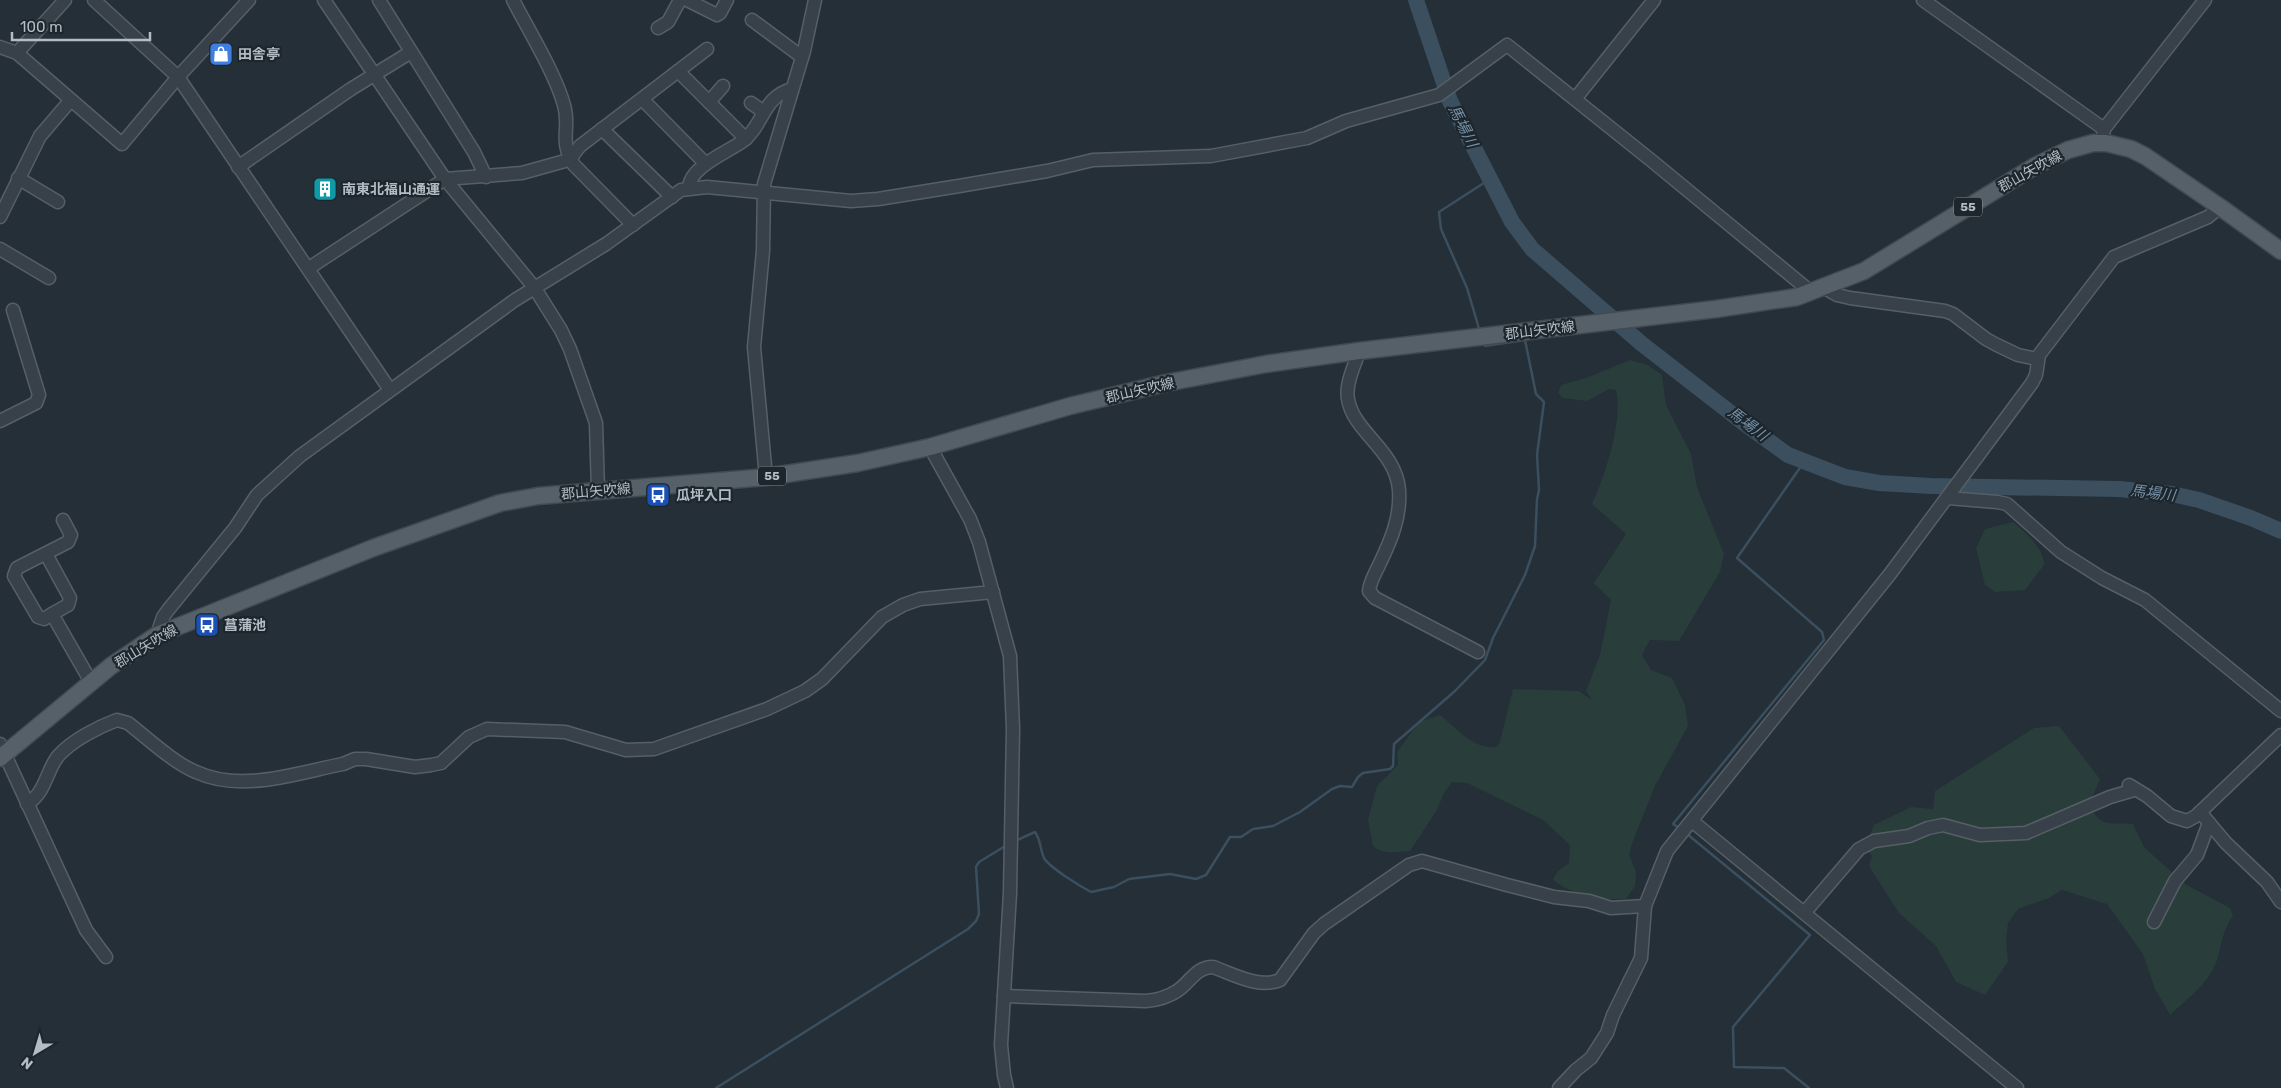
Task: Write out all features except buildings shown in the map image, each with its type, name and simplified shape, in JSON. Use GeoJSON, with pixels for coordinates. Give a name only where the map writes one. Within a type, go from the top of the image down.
{"type":"FeatureCollection","features":[{"type":"Feature","properties":{"kind":"main road","name":"郡山矢吹線"},"geometry":{"type":"LineString","coordinates":[[2,752],[124,657],[157,635],[372,548],[500,504],[538,496],[766,477],[858,463],[930,447],[1070,406],[1166,383],[1266,364],[1758,303],[1817,290],[1864,271],[2052,156],[2103,136],[2145,156],[2281,251]]}},
{"type":"Feature","properties":{"kind":"street"},"geometry":{"type":"LineString","coordinates":[[17,53],[66,0]]}},
{"type":"Feature","properties":{"kind":"street"},"geometry":{"type":"LineString","coordinates":[[94,0],[178,77],[390,390]]}},
{"type":"Feature","properties":{"kind":"street"},"geometry":{"type":"LineString","coordinates":[[0,47],[17,53],[70,101],[122,144],[178,77],[249,0]]}},
{"type":"Feature","properties":{"kind":"street"},"geometry":{"type":"LineString","coordinates":[[324,0],[444,179],[534,287],[570,349],[593,410],[598,447],[598,491]]}},
{"type":"Feature","properties":{"kind":"street"},"geometry":{"type":"LineString","coordinates":[[379,0],[474,152],[486,176]]}},
{"type":"Feature","properties":{"kind":"street"},"geometry":{"type":"LineString","coordinates":[[513,0],[564,104],[565,149],[570,159],[633,225]]}},
{"type":"Feature","properties":{"kind":"street"},"geometry":{"type":"LineString","coordinates":[[658,28],[668,22],[680,0]]}},
{"type":"Feature","properties":{"kind":"street"},"geometry":{"type":"LineString","coordinates":[[688,0],[716,15],[720,13],[727,0]]}},
{"type":"Feature","properties":{"kind":"street"},"geometry":{"type":"LineString","coordinates":[[766,477],[754,348],[763,251],[763,191],[765,177],[811,26],[815,0]]}},
{"type":"Feature","properties":{"kind":"street"},"geometry":{"type":"LineString","coordinates":[[1576,99],[1654,0]]}},
{"type":"Feature","properties":{"kind":"street"},"geometry":{"type":"LineString","coordinates":[[1923,0],[2103,136],[2205,0]]}},
{"type":"Feature","properties":{"kind":"street"},"geometry":{"type":"LineString","coordinates":[[752,20],[802,57]]}},
{"type":"Feature","properties":{"kind":"street"},"geometry":{"type":"LineString","coordinates":[[157,635],[163,617],[168,610],[224,542],[268,484],[300,456],[534,287],[606,244],[682,190],[708,187],[851,201],[878,199],[1047,171],[1093,160],[1211,156],[1307,138],[1346,121],[1439,94],[1453,86],[1507,45],[1817,290],[1837,296],[1953,314],[1986,339],[2018,355],[2037,359]]}},
{"type":"Feature","properties":{"kind":"street"},"geometry":{"type":"LineString","coordinates":[[309,268],[444,179],[522,173],[570,159],[580,146],[707,49]]}},
{"type":"Feature","properties":{"kind":"street"},"geometry":{"type":"LineString","coordinates":[[238,167],[372,74],[411,52]]}},
{"type":"Feature","properties":{"kind":"street"},"geometry":{"type":"LineString","coordinates":[[678,71],[746,139]]}},
{"type":"Feature","properties":{"kind":"street"},"geometry":{"type":"LineString","coordinates":[[709,102],[723,86]]}},
{"type":"Feature","properties":{"kind":"street"},"geometry":{"type":"LineString","coordinates":[[689,188],[691,180],[706,164],[746,139],[776,95],[792,89]]}},
{"type":"Feature","properties":{"kind":"street"},"geometry":{"type":"LineString","coordinates":[[642,99],[706,164]]}},
{"type":"Feature","properties":{"kind":"street"},"geometry":{"type":"LineString","coordinates":[[0,217],[40,136],[70,101]]}},
{"type":"Feature","properties":{"kind":"street"},"geometry":{"type":"LineString","coordinates":[[751,103],[764,112]]}},
{"type":"Feature","properties":{"kind":"street"},"geometry":{"type":"LineString","coordinates":[[602,129],[672,196]]}},
{"type":"Feature","properties":{"kind":"street"},"geometry":{"type":"LineString","coordinates":[[18,178],[58,202]]}},
{"type":"Feature","properties":{"kind":"street"},"geometry":{"type":"LineString","coordinates":[[1559,1088],[1576,1070],[1591,1058],[1603,1042],[1613,1015],[1641,958],[1645,906],[1667,851],[1890,574],[1950,496],[2032,383],[2036,375],[2037,359],[2114,257],[2208,217],[2220,207]]}},
{"type":"Feature","properties":{"kind":"street"},"geometry":{"type":"LineString","coordinates":[[0,249],[49,278]]}},
{"type":"Feature","properties":{"kind":"street"},"geometry":{"type":"LineString","coordinates":[[0,421],[36,403],[39,395],[13,310]]}},
{"type":"Feature","properties":{"kind":"street"},"geometry":{"type":"LineString","coordinates":[[1359,351],[1349,383],[1347,398],[1350,409],[1363,428],[1380,446],[1398,481],[1399,492],[1394,533],[1371,582],[1369,592],[1375,598],[1478,652]]}},
{"type":"Feature","properties":{"kind":"street"},"geometry":{"type":"LineString","coordinates":[[930,447],[970,520],[986,564],[1010,656],[1013,696],[1010,893],[1002,1045],[1007,1088]]}},
{"type":"Feature","properties":{"kind":"street"},"geometry":{"type":"LineString","coordinates":[[1950,496],[2008,504],[2060,552],[2145,600],[2281,711]]}},
{"type":"Feature","properties":{"kind":"street"},"geometry":{"type":"LineString","coordinates":[[46,554],[70,598],[68,605],[44,619],[38,617],[14,576],[17,568],[68,542],[71,535],[63,520]]}},
{"type":"Feature","properties":{"kind":"street"},"geometry":{"type":"LineString","coordinates":[[27,804],[43,788],[51,769],[60,755],[71,745],[117,720],[128,723],[194,772],[228,781],[258,781],[343,764],[355,759],[376,760],[415,767],[431,766],[449,758],[470,737],[487,729],[565,732],[626,750],[654,749],[680,738],[767,709],[805,691],[822,679],[882,617],[903,605],[920,599],[993,592]]}},
{"type":"Feature","properties":{"kind":"street"},"geometry":{"type":"LineString","coordinates":[[52,614],[91,682]]}},
{"type":"Feature","properties":{"kind":"street"},"geometry":{"type":"LineString","coordinates":[[1805,912],[1859,849],[1874,841],[1908,836],[1928,828],[1943,825],[1980,835],[2026,833],[2132,788],[2147,796],[2172,816],[2187,821],[2200,812],[2281,735]]}},
{"type":"Feature","properties":{"kind":"street"},"geometry":{"type":"LineString","coordinates":[[2,752],[27,804],[37,820],[86,930],[106,957]]}},
{"type":"Feature","properties":{"kind":"street"},"geometry":{"type":"LineString","coordinates":[[2200,812],[2226,844],[2267,882],[2281,902]]}},
{"type":"Feature","properties":{"kind":"street"},"geometry":{"type":"LineString","coordinates":[[1692,821],[2017,1088]]}},
{"type":"Feature","properties":{"kind":"street"},"geometry":{"type":"LineString","coordinates":[[2154,922],[2175,882],[2197,855],[2209,823]]}},
{"type":"Feature","properties":{"kind":"street"},"geometry":{"type":"LineString","coordinates":[[1004,996],[1158,1000],[1178,991],[1189,979],[1205,967],[1213,967],[1262,984],[1274,983],[1280,980],[1314,933],[1324,924],[1409,865],[1422,862],[1554,897],[1589,901],[1611,908],[1645,906]]}},
{"type":"Feature","properties":{"kind":"green space"},"geometry":{"type":"Polygon","coordinates":[[[1630,360],[1648,365],[1662,375],[1666,405],[1691,454],[1697,487],[1724,554],[1720,572],[1679,641],[1650,640],[1642,655],[1651,670],[1672,678],[1685,705],[1688,726],[1655,786],[1633,841],[1629,854],[1636,872],[1635,886],[1626,899],[1598,898],[1567,889],[1553,879],[1558,871],[1569,863],[1570,845],[1543,820],[1467,783],[1452,782],[1444,793],[1437,810],[1410,851],[1390,852],[1377,849],[1373,846],[1368,820],[1377,786],[1398,765],[1397,752],[1419,722],[1440,715],[1472,741],[1487,747],[1496,747],[1500,742],[1513,689],[1579,691],[1592,700],[1586,691],[1600,655],[1611,600],[1594,583],[1626,534],[1592,504],[1612,448],[1618,403],[1616,390],[1609,389],[1587,401],[1563,398],[1558,393],[1561,385],[1589,377],[1630,360]]]}},
{"type":"Feature","properties":{"kind":"green space"},"geometry":{"type":"Polygon","coordinates":[[[2013,522],[2037,547],[2041,553],[2044,565],[2025,590],[1995,592],[1985,585],[1976,548],[1985,529],[2013,522]]]}},
{"type":"Feature","properties":{"kind":"green space"},"geometry":{"type":"Polygon","coordinates":[[[2059,726],[2100,779],[2090,803],[2097,817],[2101,821],[2111,823],[2133,824],[2144,847],[2185,884],[2230,908],[2233,916],[2224,933],[2212,971],[2196,991],[2170,1015],[2155,989],[2143,954],[2107,904],[2062,890],[2049,898],[2018,909],[2008,923],[2006,941],[2008,962],[1985,995],[1956,982],[1936,946],[1899,913],[1869,866],[1872,856],[1865,847],[1874,825],[1911,807],[1933,809],[1935,791],[2034,728],[2059,726]]]}},
{"type":"Feature","properties":{"kind":"waterway","name":"馬場川"},"geometry":{"type":"LineString","coordinates":[[1416,0],[1450,101],[1512,222],[1532,249],[1642,344],[1788,455],[1845,477],[1879,483],[1931,486],[2119,489],[2172,494],[2199,500],[2251,518],[2281,531]]}},
{"type":"Feature","properties":{"kind":"waterway"},"geometry":{"type":"LineString","coordinates":[[1480,332],[1467,288],[1441,229],[1439,212],[1490,179]]}},
{"type":"Feature","properties":{"kind":"waterway"},"geometry":{"type":"LineString","coordinates":[[1015,841],[1035,832],[1047,862],[1091,892],[1114,887],[1129,879],[1170,874],[1196,879],[1206,875],[1230,837],[1241,837],[1253,829],[1273,826],[1300,812],[1332,789],[1340,786],[1352,787],[1363,773],[1390,769],[1393,766],[1394,744],[1455,691],[1485,660],[1493,638],[1525,575],[1535,546],[1539,490],[1537,455],[1544,402],[1536,394],[1525,340],[1485,346],[1483,341]]}},
{"type":"Feature","properties":{"kind":"waterway"},"geometry":{"type":"LineString","coordinates":[[1681,829],[1673,824],[1824,640],[1822,632],[1737,558],[1804,462]]}},
{"type":"Feature","properties":{"kind":"waterway"},"geometry":{"type":"LineString","coordinates":[[1687,834],[1810,935],[1733,1027],[1734,1067],[1784,1068],[1809,1088]]}},
{"type":"Feature","properties":{"kind":"waterway"},"geometry":{"type":"LineString","coordinates":[[716,1088],[968,929],[976,921],[979,914],[976,867],[979,862],[1007,845]]}},
{"type":"Feature","properties":{"kind":"place","name":"田舎亭"},"geometry":{"type":"Point","coordinates":[221,54]}},
{"type":"Feature","properties":{"kind":"place","name":"南東北福山通運"},"geometry":{"type":"Point","coordinates":[325,189]}},
{"type":"Feature","properties":{"kind":"place","name":"瓜坪入口"},"geometry":{"type":"Point","coordinates":[658,495]}},
{"type":"Feature","properties":{"kind":"place","name":"菖蒲池"},"geometry":{"type":"Point","coordinates":[207,625]}}]}
